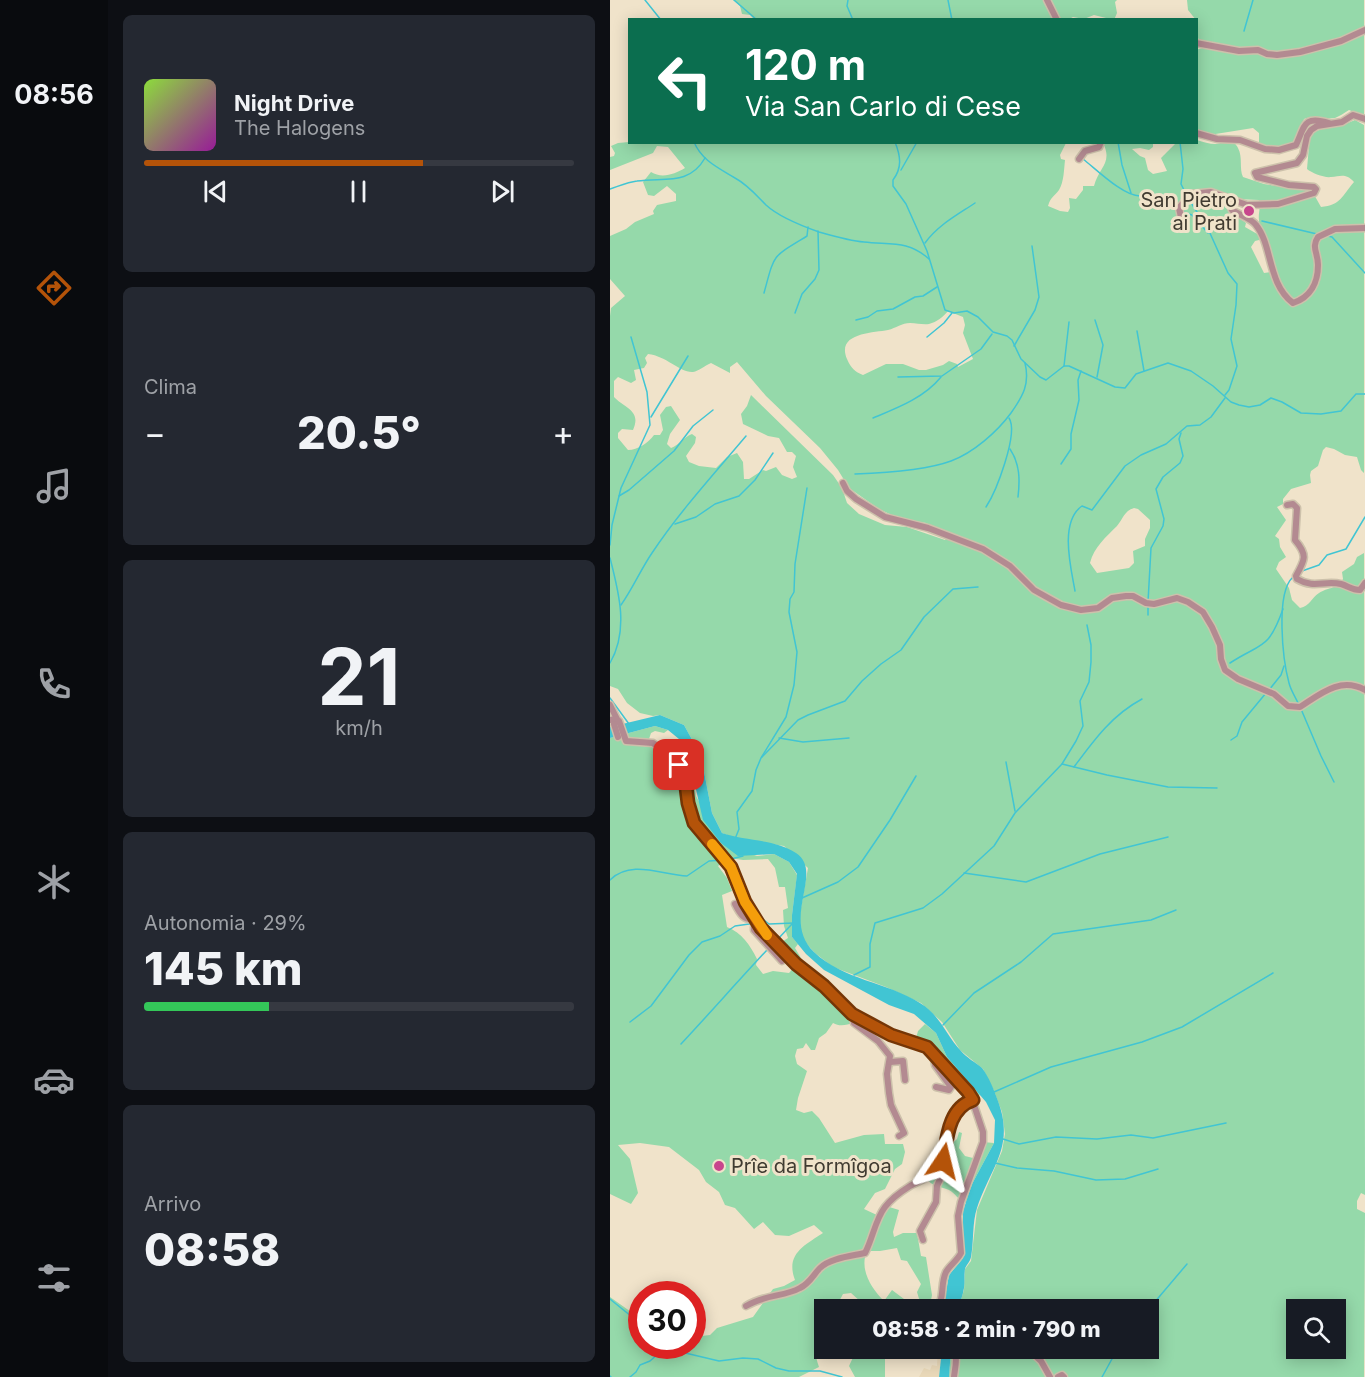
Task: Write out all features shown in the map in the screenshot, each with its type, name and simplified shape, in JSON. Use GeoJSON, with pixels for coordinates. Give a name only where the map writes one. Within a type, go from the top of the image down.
{"type":"FeatureCollection","features":[{"type":"Feature","properties":{"kind":"street"},"geometry":{"type":"LineString","coordinates":[[1047,0],[1056,18]]}},
{"type":"Feature","properties":{"kind":"street"},"geometry":{"type":"LineString","coordinates":[[1198,43],[1239,51],[1258,50],[1276,55],[1300,52],[1341,41],[1364,30]]}},
{"type":"Feature","properties":{"kind":"street"},"geometry":{"type":"LineString","coordinates":[[1183,222],[1178,208],[1191,194],[1211,192],[1247,204],[1278,204],[1314,193],[1316,189],[1314,187],[1289,185],[1259,177],[1255,173],[1297,163],[1303,155],[1307,136],[1317,126],[1342,122],[1353,115],[1364,119]]}},
{"type":"Feature","properties":{"kind":"street"},"geometry":{"type":"LineString","coordinates":[[1198,134],[1217,139],[1240,140],[1265,149],[1279,150],[1296,145],[1303,126],[1307,122],[1313,120],[1333,124]]}},
{"type":"Feature","properties":{"kind":"street"},"geometry":{"type":"LineString","coordinates":[[1079,159],[1086,151],[1099,147],[1100,144]]}},
{"type":"Feature","properties":{"kind":"street"},"geometry":{"type":"LineString","coordinates":[[1233,201],[1230,206],[1232,210],[1252,221],[1259,229],[1271,268],[1281,288],[1293,303],[1309,294],[1313,288],[1318,266],[1314,248],[1318,237],[1335,229],[1364,228]]}},
{"type":"Feature","properties":{"kind":"street"},"geometry":{"type":"LineString","coordinates":[[843,483],[856,500],[885,517],[928,528],[983,549],[1010,566],[1034,590],[1061,605],[1081,610],[1098,608],[1112,598],[1134,596],[1146,603],[1154,604],[1177,598],[1196,607],[1207,619],[1217,637],[1225,669],[1238,680],[1274,694],[1288,706],[1300,707],[1328,688],[1356,686],[1364,690]]}},
{"type":"Feature","properties":{"kind":"street"},"geometry":{"type":"LineString","coordinates":[[1287,505],[1293,504],[1297,508],[1295,540],[1303,549],[1305,561],[1296,576],[1297,579],[1317,585],[1337,584],[1354,590],[1360,590],[1364,582]]}},
{"type":"Feature","properties":{"kind":"street"},"geometry":{"type":"LineString","coordinates":[[610,705],[621,737],[626,741],[653,743],[676,760],[685,779],[688,803],[694,823],[731,867],[745,902],[757,922],[796,964],[824,986],[852,1014],[891,1035],[922,1044],[950,1070],[973,1100],[983,1132],[983,1142],[965,1188],[960,1208],[958,1230],[961,1253],[946,1273],[942,1299]]}},
{"type":"Feature","properties":{"kind":"street"},"geometry":{"type":"LineString","coordinates":[[735,904],[745,918],[757,922]]}},
{"type":"Feature","properties":{"kind":"street"},"geometry":{"type":"LineString","coordinates":[[757,922],[754,930],[782,961]]}},
{"type":"Feature","properties":{"kind":"street"},"geometry":{"type":"LineString","coordinates":[[852,1014],[854,1023],[890,1056],[887,1074],[891,1105],[904,1133],[899,1136]]}},
{"type":"Feature","properties":{"kind":"street"},"geometry":{"type":"LineString","coordinates":[[933,1054],[935,1065],[951,1087],[949,1090],[936,1087]]}},
{"type":"Feature","properties":{"kind":"street"},"geometry":{"type":"LineString","coordinates":[[890,1062],[903,1061],[905,1080]]}},
{"type":"Feature","properties":{"kind":"street"},"geometry":{"type":"LineString","coordinates":[[923,1240],[920,1231],[936,1202],[937,1186],[946,1166],[945,1140],[959,1107],[973,1100]]}},
{"type":"Feature","properties":{"kind":"street"},"geometry":{"type":"LineString","coordinates":[[746,1306],[761,1298],[798,1289],[808,1283],[820,1267],[829,1262],[865,1253],[879,1216],[886,1206],[907,1188],[934,1173],[940,1167],[944,1156]]}},
{"type":"Feature","properties":{"kind":"street"},"geometry":{"type":"LineString","coordinates":[[954,1377],[955,1359]]}},
{"type":"Feature","properties":{"kind":"street"},"geometry":{"type":"LineString","coordinates":[[1039,1359],[1050,1377]]}},
{"type":"Feature","properties":{"kind":"street"},"geometry":{"type":"LineString","coordinates":[[1058,1377],[1062,1375],[1064,1377]]}},
{"type":"Feature","properties":{"kind":"shaded area"},"geometry":{"type":"Polygon","coordinates":[[[937,1359],[941,1359],[939,1377],[919,1377],[924,1368],[930,1370],[932,1365],[937,1366],[937,1359]]]}},
{"type":"Feature","properties":{"kind":"green space"},"geometry":{"type":"Polygon","coordinates":[[[733,0],[1117,0],[1115,2],[1117,13],[1115,18],[1094,15],[1086,18],[753,18],[742,14],[740,6],[733,0]]]}},
{"type":"Feature","properties":{"kind":"green space"},"geometry":{"type":"Polygon","coordinates":[[[1187,0],[1364,0],[1364,116],[1349,110],[1335,118],[1304,119],[1292,146],[1283,148],[1259,145],[1259,133],[1253,128],[1203,136],[1198,131],[1198,49],[1204,45],[1203,41],[1198,38],[1198,18],[1194,18],[1188,10],[1187,0]]]}},
{"type":"Feature","properties":{"kind":"green space"},"geometry":{"type":"Polygon","coordinates":[[[1355,120],[1364,125],[1364,473],[1357,457],[1326,447],[1318,466],[1311,471],[1311,483],[1291,489],[1283,499],[1283,504],[1277,507],[1286,520],[1275,536],[1279,539],[1280,547],[1286,557],[1279,562],[1276,569],[1289,588],[1292,600],[1300,608],[1306,606],[1319,593],[1338,585],[1343,579],[1342,572],[1364,553],[1365,1195],[1361,1193],[1357,1201],[1357,1209],[1365,1213],[1364,1377],[949,1377],[950,1359],[1159,1359],[1159,1299],[961,1299],[965,1269],[971,1261],[977,1210],[1002,1151],[1005,1134],[1002,1112],[983,1069],[960,1050],[942,1022],[921,1003],[833,967],[815,953],[805,942],[800,931],[799,919],[808,868],[784,846],[735,838],[722,833],[712,813],[701,756],[684,725],[660,715],[640,713],[627,703],[618,689],[610,686],[610,316],[611,308],[625,296],[610,279],[610,236],[654,214],[653,211],[657,205],[676,201],[676,194],[667,186],[654,196],[648,195],[643,182],[651,172],[668,175],[685,168],[668,147],[657,146],[653,153],[610,170],[610,157],[615,153],[611,146],[628,142],[628,144],[1066,144],[1060,155],[1061,159],[1065,160],[1062,183],[1048,206],[1068,212],[1069,198],[1076,199],[1083,190],[1083,186],[1094,186],[1106,160],[1103,144],[1153,144],[1149,150],[1132,149],[1145,158],[1148,170],[1153,174],[1167,171],[1161,158],[1175,144],[1198,144],[1198,140],[1213,144],[1231,142],[1236,145],[1239,152],[1243,177],[1264,184],[1312,191],[1321,207],[1328,206],[1344,196],[1354,182],[1346,176],[1325,177],[1307,169],[1310,134],[1355,120]],[[1223,194],[1231,211],[1246,223],[1245,227],[1259,235],[1259,240],[1255,241],[1251,247],[1264,273],[1271,272],[1269,251],[1260,227],[1259,200],[1237,199],[1223,194]],[[948,311],[937,321],[929,324],[907,323],[888,330],[857,336],[847,344],[845,350],[847,359],[853,369],[863,375],[886,364],[903,364],[926,370],[949,361],[957,364],[958,367],[973,359],[963,333],[965,325],[963,317],[948,311]],[[648,354],[644,368],[634,370],[636,380],[631,383],[618,377],[614,381],[614,397],[631,410],[635,418],[633,430],[622,429],[618,433],[618,438],[628,450],[642,446],[654,435],[660,435],[663,430],[660,415],[666,407],[671,406],[680,420],[670,434],[667,444],[671,448],[692,434],[696,437],[695,443],[686,456],[689,462],[716,468],[727,457],[737,453],[743,462],[744,479],[776,467],[782,475],[792,479],[797,477],[793,467],[796,456],[792,452],[787,452],[779,438],[768,436],[743,424],[741,414],[751,395],[833,475],[842,488],[847,503],[859,514],[885,525],[907,527],[945,540],[949,535],[926,523],[898,518],[879,509],[849,488],[820,448],[766,396],[737,362],[730,367],[730,373],[711,363],[697,371],[688,372],[655,355],[648,354]],[[1138,509],[1128,511],[1094,552],[1090,563],[1097,573],[1129,568],[1134,563],[1133,551],[1145,546],[1150,520],[1138,509]]]}},
{"type":"Feature","properties":{"kind":"green space"},"geometry":{"type":"Polygon","coordinates":[[[655,726],[668,730],[664,733],[655,731],[651,733],[648,742],[677,758],[666,740],[673,742],[679,739],[689,759],[696,796],[721,843],[757,856],[774,854],[789,862],[797,875],[792,915],[792,937],[798,944],[795,948],[807,968],[852,1014],[854,1023],[841,1025],[833,1023],[819,1038],[815,1050],[811,1050],[806,1043],[803,1048],[797,1049],[795,1056],[797,1064],[807,1071],[796,1110],[804,1113],[812,1111],[835,1143],[864,1135],[884,1134],[885,1144],[903,1144],[905,1152],[902,1164],[895,1169],[885,1189],[875,1193],[864,1209],[879,1216],[886,1206],[899,1210],[893,1232],[894,1237],[903,1233],[917,1233],[921,1256],[926,1257],[931,1299],[919,1299],[917,1292],[921,1284],[907,1261],[901,1260],[897,1248],[867,1251],[865,1271],[882,1299],[858,1299],[851,1293],[843,1294],[840,1299],[814,1299],[814,1359],[817,1359],[819,1367],[799,1377],[610,1377],[610,1297],[628,1310],[628,1359],[706,1359],[706,1335],[710,1335],[717,1328],[753,1317],[773,1289],[795,1280],[793,1263],[798,1251],[823,1233],[814,1225],[789,1236],[775,1235],[763,1222],[754,1229],[735,1208],[725,1205],[719,1192],[706,1182],[699,1170],[669,1147],[640,1143],[618,1145],[630,1159],[638,1193],[631,1204],[610,1194],[610,738],[655,726]],[[730,858],[718,866],[727,878],[732,891],[722,895],[727,927],[741,936],[748,944],[757,959],[756,965],[763,974],[773,971],[789,973],[796,965],[777,945],[788,938],[784,926],[783,910],[788,908],[785,887],[779,887],[775,868],[768,859],[730,858]]]}},
{"type":"Feature","properties":{"kind":"green space"},"geometry":{"type":"Polygon","coordinates":[[[925,1024],[936,1033],[947,1057],[980,1095],[972,1099],[957,1079],[950,1083],[941,1073],[933,1054],[915,1042],[918,1031],[925,1024]]]}},
{"type":"Feature","properties":{"kind":"green space"},"geometry":{"type":"Polygon","coordinates":[[[959,1132],[962,1133],[959,1148],[965,1156],[977,1159],[983,1142],[994,1143],[972,1184],[966,1203],[949,1190],[933,1184],[926,1177],[940,1167],[944,1151],[957,1139],[959,1132]]]}},
{"type":"Feature","properties":{"kind":"green space"},"geometry":{"type":"Polygon","coordinates":[[[892,1290],[904,1299],[885,1299],[892,1290]]]}},
{"type":"Feature","properties":{"kind":"green space"},"geometry":{"type":"Polygon","coordinates":[[[852,1359],[885,1359],[885,1377],[855,1377],[849,1366],[852,1359]]]}},
{"type":"Feature","properties":{"kind":"water"},"geometry":{"type":"Polygon","coordinates":[[[660,715],[684,725],[701,756],[712,813],[722,833],[788,848],[804,861],[806,872],[801,925],[805,939],[814,952],[838,969],[894,990],[927,1008],[938,1019],[961,1051],[982,1068],[989,1079],[1003,1117],[1003,1144],[975,1214],[971,1257],[965,1269],[961,1299],[945,1299],[949,1275],[963,1258],[963,1211],[972,1184],[994,1143],[995,1120],[986,1102],[947,1057],[936,1033],[914,1014],[889,1005],[824,970],[806,954],[792,937],[797,874],[789,862],[774,854],[738,856],[721,843],[703,820],[689,759],[679,739],[668,730],[655,726],[610,738],[610,727],[660,715]]]}},
{"type":"Feature","properties":{"kind":"water"},"geometry":{"type":"Polygon","coordinates":[[[941,1359],[950,1359],[949,1377],[939,1377],[941,1359]]]}},
{"type":"Feature","properties":{"kind":"waterway"},"geometry":{"type":"LineString","coordinates":[[645,0],[659,18]]}},
{"type":"Feature","properties":{"kind":"waterway"},"geometry":{"type":"LineString","coordinates":[[734,0],[755,18]]}},
{"type":"Feature","properties":{"kind":"waterway"},"geometry":{"type":"LineString","coordinates":[[848,0],[847,6],[852,18]]}},
{"type":"Feature","properties":{"kind":"waterway"},"geometry":{"type":"LineString","coordinates":[[948,0],[952,18]]}},
{"type":"Feature","properties":{"kind":"waterway"},"geometry":{"type":"LineString","coordinates":[[1244,31],[1253,0]]}},
{"type":"Feature","properties":{"kind":"waterway"},"geometry":{"type":"LineString","coordinates":[[695,144],[712,163],[744,184],[771,209],[791,221],[819,232],[847,239],[906,246],[929,259]]}},
{"type":"Feature","properties":{"kind":"waterway"},"geometry":{"type":"LineString","coordinates":[[896,144],[900,162],[893,186],[906,204],[927,251],[945,310],[954,313],[967,311],[978,317],[993,332],[1007,336],[1012,340],[1021,359],[1040,377],[1046,380],[1064,366],[1069,366],[1115,387],[1125,388],[1136,374],[1168,363],[1191,371],[1231,402],[1249,407],[1260,405],[1271,398],[1301,413],[1321,414],[1341,411],[1356,394],[1365,394]]}},
{"type":"Feature","properties":{"kind":"waterway"},"geometry":{"type":"LineString","coordinates":[[901,170],[916,144]]}},
{"type":"Feature","properties":{"kind":"waterway"},"geometry":{"type":"LineString","coordinates":[[1118,144],[1131,193]]}},
{"type":"Feature","properties":{"kind":"waterway"},"geometry":{"type":"LineString","coordinates":[[1180,144],[1183,169],[1181,184],[1186,194]]}},
{"type":"Feature","properties":{"kind":"waterway"},"geometry":{"type":"LineString","coordinates":[[610,189],[634,182],[684,177],[699,167],[705,158]]}},
{"type":"Feature","properties":{"kind":"waterway"},"geometry":{"type":"LineString","coordinates":[[1083,159],[1126,192],[1140,196],[1164,195],[1176,209]]}},
{"type":"Feature","properties":{"kind":"waterway"},"geometry":{"type":"LineString","coordinates":[[1190,201],[1209,231],[1228,273],[1237,284],[1231,339],[1237,366],[1225,395]]}},
{"type":"Feature","properties":{"kind":"waterway"},"geometry":{"type":"LineString","coordinates":[[925,243],[942,226],[975,203]]}},
{"type":"Feature","properties":{"kind":"waterway"},"geometry":{"type":"LineString","coordinates":[[1183,212],[1192,215],[1208,233]]}},
{"type":"Feature","properties":{"kind":"waterway"},"geometry":{"type":"LineString","coordinates":[[1262,221],[1317,234]]}},
{"type":"Feature","properties":{"kind":"waterway"},"geometry":{"type":"LineString","coordinates":[[764,293],[776,258],[807,236],[808,227]]}},
{"type":"Feature","properties":{"kind":"waterway"},"geometry":{"type":"LineString","coordinates":[[795,313],[802,294],[815,279],[819,270],[818,231]]}},
{"type":"Feature","properties":{"kind":"waterway"},"geometry":{"type":"LineString","coordinates":[[1328,236],[1332,237],[1365,273]]}},
{"type":"Feature","properties":{"kind":"waterway"},"geometry":{"type":"LineString","coordinates":[[1014,346],[1035,310],[1039,297],[1032,246]]}},
{"type":"Feature","properties":{"kind":"waterway"},"geometry":{"type":"LineString","coordinates":[[856,320],[868,317],[877,311],[893,309],[937,287]]}},
{"type":"Feature","properties":{"kind":"waterway"},"geometry":{"type":"LineString","coordinates":[[927,337],[952,313]]}},
{"type":"Feature","properties":{"kind":"waterway"},"geometry":{"type":"LineString","coordinates":[[1095,320],[1103,345],[1097,377]]}},
{"type":"Feature","properties":{"kind":"waterway"},"geometry":{"type":"LineString","coordinates":[[1064,366],[1069,322]]}},
{"type":"Feature","properties":{"kind":"waterway"},"geometry":{"type":"LineString","coordinates":[[1137,331],[1144,371]]}},
{"type":"Feature","properties":{"kind":"waterway"},"geometry":{"type":"LineString","coordinates":[[898,377],[942,376],[981,349],[992,334]]}},
{"type":"Feature","properties":{"kind":"waterway"},"geometry":{"type":"LineString","coordinates":[[610,545],[612,525],[621,488],[650,425],[647,392],[631,337]]}},
{"type":"Feature","properties":{"kind":"waterway"},"geometry":{"type":"LineString","coordinates":[[651,417],[688,356]]}},
{"type":"Feature","properties":{"kind":"waterway"},"geometry":{"type":"LineString","coordinates":[[855,474],[930,467],[968,453],[992,434],[1015,407],[1026,384],[1025,363]]}},
{"type":"Feature","properties":{"kind":"waterway"},"geometry":{"type":"LineString","coordinates":[[1061,464],[1071,449],[1071,434],[1079,400],[1078,380],[1081,371]]}},
{"type":"Feature","properties":{"kind":"waterway"},"geometry":{"type":"LineString","coordinates":[[873,418],[918,397],[941,377]]}},
{"type":"Feature","properties":{"kind":"waterway"},"geometry":{"type":"LineString","coordinates":[[1075,591],[1068,546],[1071,523],[1075,513],[1082,506],[1092,510],[1125,466],[1141,455],[1166,444],[1187,426],[1200,425],[1211,417],[1225,398]]}},
{"type":"Feature","properties":{"kind":"waterway"},"geometry":{"type":"LineString","coordinates":[[619,496],[674,451],[693,426],[713,410]]}},
{"type":"Feature","properties":{"kind":"waterway"},"geometry":{"type":"LineString","coordinates":[[986,507],[1009,449],[1011,436],[1009,418]]}},
{"type":"Feature","properties":{"kind":"waterway"},"geometry":{"type":"LineString","coordinates":[[1148,602],[1151,548],[1163,526],[1164,519],[1156,489],[1163,477],[1180,463],[1183,456],[1179,439],[1181,433]]}},
{"type":"Feature","properties":{"kind":"waterway"},"geometry":{"type":"LineString","coordinates":[[621,605],[648,559],[674,522],[746,436]]}},
{"type":"Feature","properties":{"kind":"waterway"},"geometry":{"type":"LineString","coordinates":[[1010,449],[1019,472],[1018,497]]}},
{"type":"Feature","properties":{"kind":"waterway"},"geometry":{"type":"LineString","coordinates":[[675,524],[696,517],[715,504],[739,496],[755,480],[773,453]]}},
{"type":"Feature","properties":{"kind":"waterway"},"geometry":{"type":"LineString","coordinates":[[735,839],[739,829],[737,812],[752,791],[761,758],[786,717],[794,685],[797,652],[789,612],[790,599],[794,592],[795,564],[807,488]]}},
{"type":"Feature","properties":{"kind":"waterway"},"geometry":{"type":"LineString","coordinates":[[1302,571],[1319,565],[1327,555],[1346,549],[1365,517]]}},
{"type":"Feature","properties":{"kind":"waterway"},"geometry":{"type":"LineString","coordinates":[[610,558],[619,598],[621,625],[616,650],[610,663]]}},
{"type":"Feature","properties":{"kind":"waterway"},"geometry":{"type":"LineString","coordinates":[[1293,577],[1287,585],[1284,597],[1282,628],[1287,673],[1299,705]]}},
{"type":"Feature","properties":{"kind":"waterway"},"geometry":{"type":"LineString","coordinates":[[762,757],[798,720],[845,701],[862,681],[901,650],[924,617],[953,589],[978,587]]}},
{"type":"Feature","properties":{"kind":"waterway"},"geometry":{"type":"LineString","coordinates":[[1148,607],[1148,615]]}},
{"type":"Feature","properties":{"kind":"waterway"},"geometry":{"type":"LineString","coordinates":[[1230,663],[1268,639],[1283,609]]}},
{"type":"Feature","properties":{"kind":"waterway"},"geometry":{"type":"LineString","coordinates":[[854,975],[870,967],[870,944],[875,923],[923,908],[942,894],[994,846],[1015,813],[1062,764],[1083,726],[1080,701],[1089,682],[1091,662],[1091,645],[1087,625]]}},
{"type":"Feature","properties":{"kind":"waterway"},"geometry":{"type":"LineString","coordinates":[[1269,690],[1281,675],[1284,666]]}},
{"type":"Feature","properties":{"kind":"waterway"},"geometry":{"type":"LineString","coordinates":[[1231,740],[1237,736],[1242,722],[1266,693]]}},
{"type":"Feature","properties":{"kind":"waterway"},"geometry":{"type":"LineString","coordinates":[[610,698],[629,724]]}},
{"type":"Feature","properties":{"kind":"waterway"},"geometry":{"type":"LineString","coordinates":[[1074,767],[1113,720],[1142,699]]}},
{"type":"Feature","properties":{"kind":"waterway"},"geometry":{"type":"LineString","coordinates":[[1301,709],[1334,782]]}},
{"type":"Feature","properties":{"kind":"waterway"},"geometry":{"type":"LineString","coordinates":[[779,738],[803,742],[849,738]]}},
{"type":"Feature","properties":{"kind":"waterway"},"geometry":{"type":"LineString","coordinates":[[1006,762],[1015,811]]}},
{"type":"Feature","properties":{"kind":"waterway"},"geometry":{"type":"LineString","coordinates":[[1062,764],[1168,787],[1217,788]]}},
{"type":"Feature","properties":{"kind":"waterway"},"geometry":{"type":"LineString","coordinates":[[802,898],[838,882],[858,867],[916,776]]}},
{"type":"Feature","properties":{"kind":"waterway"},"geometry":{"type":"LineString","coordinates":[[964,873],[1026,882],[1100,854],[1168,837]]}},
{"type":"Feature","properties":{"kind":"waterway"},"geometry":{"type":"LineString","coordinates":[[727,860],[743,856]]}},
{"type":"Feature","properties":{"kind":"waterway"},"geometry":{"type":"LineString","coordinates":[[610,880],[627,870],[637,869],[687,876],[709,861],[723,860]]}},
{"type":"Feature","properties":{"kind":"waterway"},"geometry":{"type":"LineString","coordinates":[[943,1025],[974,993],[1021,962],[1053,934],[1151,920],[1176,910]]}},
{"type":"Feature","properties":{"kind":"waterway"},"geometry":{"type":"LineString","coordinates":[[761,921],[764,920],[769,924],[794,923]]}},
{"type":"Feature","properties":{"kind":"waterway"},"geometry":{"type":"LineString","coordinates":[[630,1022],[651,1006],[689,955],[702,942],[720,936],[735,926],[756,923]]}},
{"type":"Feature","properties":{"kind":"waterway"},"geometry":{"type":"LineString","coordinates":[[777,940],[792,924]]}},
{"type":"Feature","properties":{"kind":"waterway"},"geometry":{"type":"LineString","coordinates":[[681,1044],[767,950]]}},
{"type":"Feature","properties":{"kind":"waterway"},"geometry":{"type":"LineString","coordinates":[[994,1092],[1051,1067],[1142,1042],[1182,1027],[1273,973]]}},
{"type":"Feature","properties":{"kind":"waterway"},"geometry":{"type":"LineString","coordinates":[[1003,1139],[1019,1144],[1056,1137],[1097,1139],[1131,1135],[1153,1138],[1226,1123]]}},
{"type":"Feature","properties":{"kind":"waterway"},"geometry":{"type":"LineString","coordinates":[[995,1163],[1017,1168],[1054,1171],[1096,1180],[1125,1179],[1158,1169]]}},
{"type":"Feature","properties":{"kind":"waterway"},"geometry":{"type":"LineString","coordinates":[[1157,1299],[1187,1264]]}},
{"type":"Feature","properties":{"kind":"waterway"},"geometry":{"type":"LineString","coordinates":[[610,1299],[628,1314]]}},
{"type":"Feature","properties":{"kind":"waterway"},"geometry":{"type":"LineString","coordinates":[[706,1358],[719,1361],[758,1359],[776,1368],[789,1371],[820,1371],[842,1377]]}},
{"type":"Feature","properties":{"kind":"waterway"},"geometry":{"type":"LineString","coordinates":[[630,1377],[640,1365],[652,1359]]}},
{"type":"Feature","properties":{"kind":"waterway"},"geometry":{"type":"LineString","coordinates":[[1102,1377],[1112,1359]]}},
{"type":"Feature","properties":{"kind":"slow traffic"},"geometry":{"type":"LineString","coordinates":[[712,844],[731,867],[745,902],[767,935]]}},
{"type":"Feature","properties":{"kind":"place","name":"San Pietro ai Prati"},"geometry":{"type":"Point","coordinates":[1249,211]}},
{"type":"Feature","properties":{"kind":"place","name":"Prîe da Formîgoa"},"geometry":{"type":"Point","coordinates":[719,1166]}},
{"type":"Feature","properties":{"kind":"route"},"geometry":{"type":"LineString","coordinates":[[679,765],[685,779],[688,803],[694,823],[731,867],[745,902],[761,928],[796,964],[824,986],[843,1007],[891,1035],[927,1047],[968,1092],[973,1100],[959,1107],[954,1116],[945,1140],[943,1161]]}}]}
